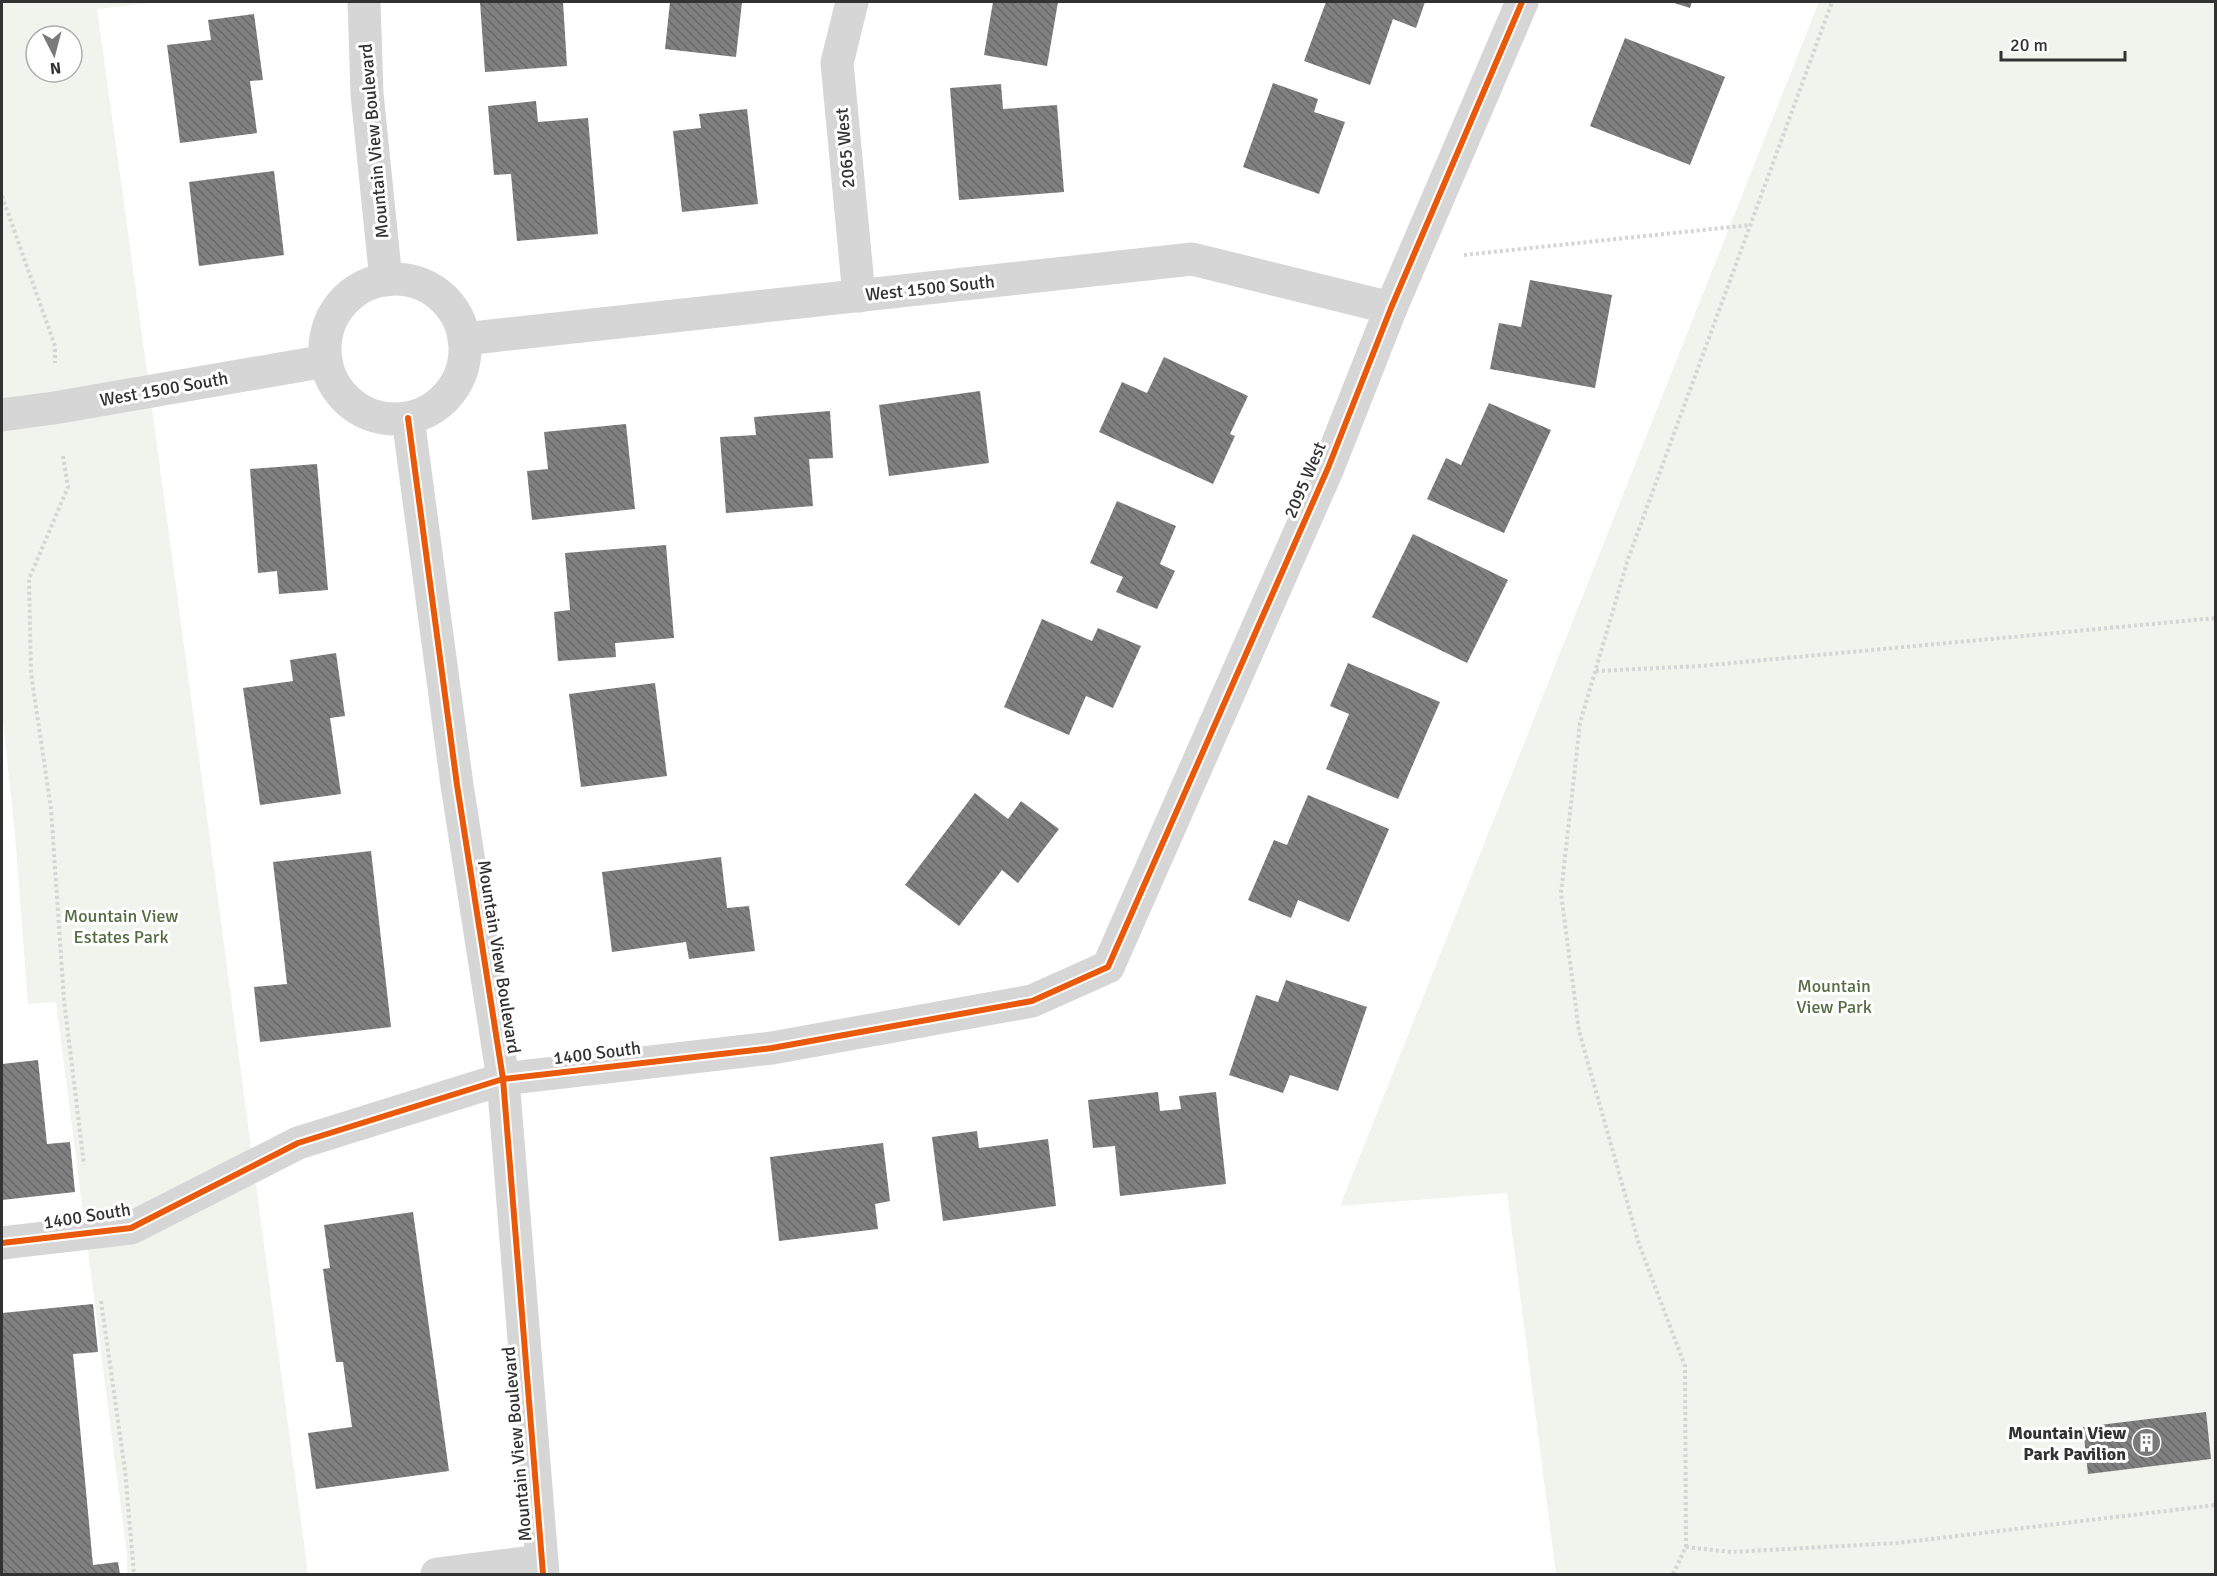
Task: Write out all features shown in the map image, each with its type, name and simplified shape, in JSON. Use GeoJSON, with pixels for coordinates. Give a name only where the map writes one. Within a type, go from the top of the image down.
{"type":"FeatureCollection","features":[{"type":"Feature","properties":{"kind":"street","name":"Mountain View Boulevard"},"geometry":{"type":"LineString","coordinates":[[364,2],[367,94],[386,280]]}},
{"type":"Feature","properties":{"kind":"street","name":"2065 West"},"geometry":{"type":"LineString","coordinates":[[852,2],[837,63],[859,296]]}},
{"type":"Feature","properties":{"kind":"street","name":"2095 West"},"geometry":{"type":"LineString","coordinates":[[1107,967],[1328,468],[1391,308],[1522,2]]}},
{"type":"Feature","properties":{"kind":"street","name":"West 1500 South"},"geometry":{"type":"LineString","coordinates":[[464,339],[1192,259],[1391,308]]}},
{"type":"Feature","properties":{"kind":"street"},"geometry":{"type":"LineString","coordinates":[[386,280],[410,281],[432,290],[450,305],[462,326],[464,339],[466,350],[461,374],[449,395],[431,410],[408,418],[385,419],[364,413],[346,400],[333,382],[326,361],[326,338],[332,317],[346,299],[364,286],[386,280]]}},
{"type":"Feature","properties":{"kind":"street","name":"West 1500 South"},"geometry":{"type":"LineString","coordinates":[[2,415],[326,361]]}},
{"type":"Feature","properties":{"kind":"street","name":"Mountain View Boulevard"},"geometry":{"type":"LineString","coordinates":[[408,418],[457,785],[503,1078],[542,1568]]}},
{"type":"Feature","properties":{"kind":"street","name":"1400 South"},"geometry":{"type":"LineString","coordinates":[[2,1244],[131,1228],[298,1143],[503,1078],[772,1047],[1032,1001],[1107,967]]}},
{"type":"Feature","properties":{"kind":"street"},"geometry":{"type":"LineString","coordinates":[[437,1575],[542,1568]]}},
{"type":"Feature","properties":{"kind":"path"},"geometry":{"type":"LineString","coordinates":[[1673,1575],[1686,1547],[1685,1366],[1640,1244],[1579,1031],[1561,893],[1580,723],[1628,559],[1832,2]]}},
{"type":"Feature","properties":{"kind":"path"},"geometry":{"type":"LineString","coordinates":[[2,196],[55,346],[55,363]]}},
{"type":"Feature","properties":{"kind":"path"},"geometry":{"type":"LineString","coordinates":[[1464,255],[1750,225]]}},
{"type":"Feature","properties":{"kind":"path"},"geometry":{"type":"LineString","coordinates":[[63,456],[68,487],[29,579],[31,673],[51,809],[64,1000],[84,1165]]}},
{"type":"Feature","properties":{"kind":"path"},"geometry":{"type":"LineString","coordinates":[[1596,671],[1700,666],[2216,618]]}},
{"type":"Feature","properties":{"kind":"path"},"geometry":{"type":"LineString","coordinates":[[100,1301],[125,1470],[134,1575]]}},
{"type":"Feature","properties":{"kind":"path"},"geometry":{"type":"LineString","coordinates":[[1686,1547],[1731,1552],[1898,1543],[2216,1505]]}},
{"type":"Feature","properties":{"kind":"green space","name":"Mountain View Estates Park"},"geometry":{"type":"Polygon","coordinates":[[[2,2],[159,2],[97,9],[308,1574],[127,1574],[127,1555],[56,1002],[28,1004],[15,834],[2,712],[2,2]]]}},
{"type":"Feature","properties":{"kind":"green space","name":"Mountain View Park"},"geometry":{"type":"Polygon","coordinates":[[[1819,2],[2215,2],[2215,1574],[1556,1574],[1507,1193],[1340,1206],[1819,2]]]}},
{"type":"Feature","properties":{"kind":"building"},"geometry":{"type":"Polygon","coordinates":[[[480,2],[563,2],[567,66],[485,72],[480,2]]]}},
{"type":"Feature","properties":{"kind":"building"},"geometry":{"type":"Polygon","coordinates":[[[670,2],[742,2],[736,57],[665,49],[670,2]]]}},
{"type":"Feature","properties":{"kind":"building"},"geometry":{"type":"Polygon","coordinates":[[[993,2],[1058,2],[1047,66],[984,55],[993,2]]]}},
{"type":"Feature","properties":{"kind":"building"},"geometry":{"type":"Polygon","coordinates":[[[1326,2],[1425,2],[1416,28],[1393,19],[1370,85],[1304,61],[1326,2]]]}},
{"type":"Feature","properties":{"kind":"building"},"geometry":{"type":"Polygon","coordinates":[[[1671,2],[1692,2],[1690,8],[1671,2]]]}},
{"type":"Feature","properties":{"kind":"building"},"geometry":{"type":"Polygon","coordinates":[[[254,14],[263,80],[250,81],[257,133],[180,143],[167,45],[211,40],[208,20],[254,14]]]}},
{"type":"Feature","properties":{"kind":"building"},"geometry":{"type":"Polygon","coordinates":[[[1625,38],[1725,77],[1690,165],[1590,126],[1625,38]]]}},
{"type":"Feature","properties":{"kind":"building"},"geometry":{"type":"Polygon","coordinates":[[[1273,83],[1318,99],[1314,112],[1345,122],[1319,194],[1243,167],[1273,83]]]}},
{"type":"Feature","properties":{"kind":"building"},"geometry":{"type":"Polygon","coordinates":[[[1001,84],[1003,109],[1057,105],[1064,192],[959,200],[950,88],[1001,84]]]}},
{"type":"Feature","properties":{"kind":"building"},"geometry":{"type":"Polygon","coordinates":[[[536,101],[538,122],[588,118],[598,234],[517,241],[511,174],[494,175],[488,106],[536,101]]]}},
{"type":"Feature","properties":{"kind":"building"},"geometry":{"type":"Polygon","coordinates":[[[747,109],[758,204],[682,212],[673,131],[701,128],[699,114],[747,109]]]}},
{"type":"Feature","properties":{"kind":"building"},"geometry":{"type":"Polygon","coordinates":[[[274,171],[284,255],[199,266],[189,182],[274,171]]]}},
{"type":"Feature","properties":{"kind":"building"},"geometry":{"type":"Polygon","coordinates":[[[1530,280],[1612,295],[1595,388],[1490,369],[1499,323],[1521,327],[1530,280]]]}},
{"type":"Feature","properties":{"kind":"building"},"geometry":{"type":"Polygon","coordinates":[[[1164,357],[1248,396],[1230,434],[1235,436],[1213,484],[1099,432],[1122,382],[1147,393],[1164,357]]]}},
{"type":"Feature","properties":{"kind":"building"},"geometry":{"type":"Polygon","coordinates":[[[980,391],[989,463],[889,476],[879,405],[980,391]]]}},
{"type":"Feature","properties":{"kind":"building"},"geometry":{"type":"Polygon","coordinates":[[[1489,403],[1551,430],[1504,533],[1427,499],[1446,458],[1461,465],[1489,403]]]}},
{"type":"Feature","properties":{"kind":"building"},"geometry":{"type":"Polygon","coordinates":[[[830,411],[833,458],[809,459],[813,506],[726,513],[720,437],[756,435],[754,417],[830,411]]]}},
{"type":"Feature","properties":{"kind":"building"},"geometry":{"type":"Polygon","coordinates":[[[626,424],[635,509],[532,520],[527,471],[548,469],[544,432],[626,424]]]}},
{"type":"Feature","properties":{"kind":"building"},"geometry":{"type":"Polygon","coordinates":[[[317,464],[328,590],[279,594],[277,571],[258,573],[250,469],[317,464]]]}},
{"type":"Feature","properties":{"kind":"building"},"geometry":{"type":"Polygon","coordinates":[[[1117,501],[1176,526],[1160,564],[1175,571],[1157,609],[1116,592],[1123,577],[1090,563],[1117,501]]]}},
{"type":"Feature","properties":{"kind":"building"},"geometry":{"type":"Polygon","coordinates":[[[1413,534],[1508,580],[1467,663],[1372,617],[1413,534]]]}},
{"type":"Feature","properties":{"kind":"building"},"geometry":{"type":"Polygon","coordinates":[[[666,545],[674,638],[615,643],[616,657],[558,661],[554,612],[570,610],[565,553],[666,545]]]}},
{"type":"Feature","properties":{"kind":"building"},"geometry":{"type":"Polygon","coordinates":[[[1042,619],[1092,641],[1098,628],[1141,646],[1113,708],[1086,696],[1069,735],[1004,707],[1042,619]]]}},
{"type":"Feature","properties":{"kind":"building"},"geometry":{"type":"Polygon","coordinates":[[[336,653],[345,716],[330,718],[341,794],[260,805],[243,688],[293,681],[290,660],[336,653]]]}},
{"type":"Feature","properties":{"kind":"building"},"geometry":{"type":"Polygon","coordinates":[[[1348,663],[1440,702],[1398,799],[1326,769],[1349,714],[1330,706],[1348,663]]]}},
{"type":"Feature","properties":{"kind":"building"},"geometry":{"type":"Polygon","coordinates":[[[655,683],[667,776],[581,787],[569,694],[655,683]]]}},
{"type":"Feature","properties":{"kind":"building"},"geometry":{"type":"Polygon","coordinates":[[[975,793],[1008,819],[1021,801],[1059,829],[1018,883],[1002,870],[959,926],[905,885],[975,793]]]}},
{"type":"Feature","properties":{"kind":"building"},"geometry":{"type":"Polygon","coordinates":[[[1308,795],[1389,829],[1349,922],[1298,900],[1291,918],[1248,900],[1274,840],[1287,845],[1308,795]]]}},
{"type":"Feature","properties":{"kind":"building"},"geometry":{"type":"Polygon","coordinates":[[[371,851],[391,1027],[260,1042],[254,987],[287,984],[273,862],[371,851]]]}},
{"type":"Feature","properties":{"kind":"building"},"geometry":{"type":"Polygon","coordinates":[[[721,857],[727,908],[749,906],[755,951],[689,959],[686,942],[612,952],[602,872],[721,857]]]}},
{"type":"Feature","properties":{"kind":"building"},"geometry":{"type":"Polygon","coordinates":[[[1286,980],[1367,1007],[1338,1091],[1290,1075],[1283,1093],[1229,1075],[1256,995],[1278,1002],[1286,980]]]}},
{"type":"Feature","properties":{"kind":"building"},"geometry":{"type":"Polygon","coordinates":[[[38,1060],[47,1144],[70,1142],[75,1192],[2,1200],[2,1064],[38,1060]]]}},
{"type":"Feature","properties":{"kind":"building"},"geometry":{"type":"Polygon","coordinates":[[[1158,1092],[1160,1111],[1181,1109],[1179,1096],[1216,1092],[1226,1184],[1120,1196],[1115,1146],[1093,1148],[1088,1100],[1158,1092]]]}},
{"type":"Feature","properties":{"kind":"building"},"geometry":{"type":"Polygon","coordinates":[[[977,1131],[979,1148],[1048,1139],[1056,1206],[943,1221],[932,1137],[977,1131]]]}},
{"type":"Feature","properties":{"kind":"building"},"geometry":{"type":"Polygon","coordinates":[[[883,1143],[890,1201],[875,1204],[878,1229],[779,1241],[770,1157],[883,1143]]]}},
{"type":"Feature","properties":{"kind":"building"},"geometry":{"type":"Polygon","coordinates":[[[413,1212],[449,1471],[316,1489],[308,1433],[352,1427],[343,1362],[336,1362],[323,1269],[330,1268],[324,1225],[413,1212]]]}},
{"type":"Feature","properties":{"kind":"building"},"geometry":{"type":"Polygon","coordinates":[[[93,1304],[98,1352],[73,1354],[93,1565],[118,1562],[120,1574],[2,1574],[2,1313],[93,1304]]]}},
{"type":"Feature","properties":{"kind":"building","name":"Mountain View Park Pavilion"},"geometry":{"type":"Polygon","coordinates":[[[2206,1412],[2211,1459],[2088,1474],[2083,1427],[2206,1412]]]}},
{"type":"Feature","properties":{"kind":"cycle path"},"geometry":{"type":"LineString","coordinates":[[2,1243],[131,1228],[298,1143],[503,1079],[772,1048],[1032,1001],[1108,967],[1328,468],[1391,308],[1522,2]]}},
{"type":"Feature","properties":{"kind":"cycle path"},"geometry":{"type":"LineString","coordinates":[[408,418],[457,785],[503,1079],[543,1574]]}},
{"type":"Feature","properties":{"kind":"place","name":"Mountain View Park Pavilion"},"geometry":{"type":"Point","coordinates":[2147,1443]}}]}
